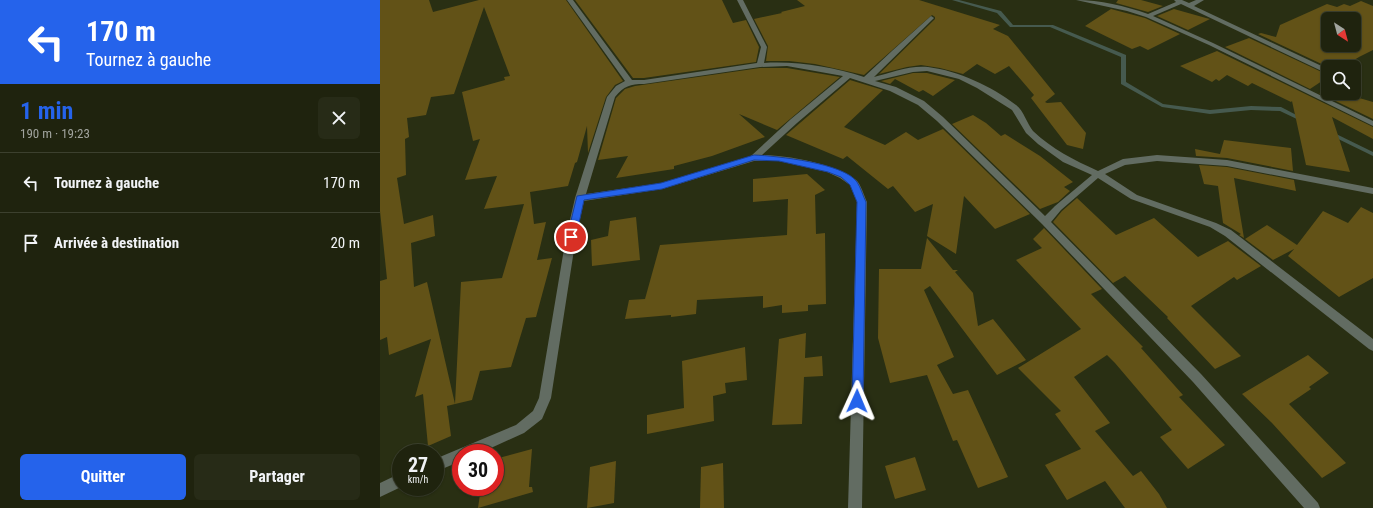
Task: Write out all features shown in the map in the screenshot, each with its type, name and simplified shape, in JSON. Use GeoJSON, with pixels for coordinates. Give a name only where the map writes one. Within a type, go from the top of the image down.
{"type":"FeatureCollection","features":[{"type":"Feature","properties":{"kind":"street"},"geometry":{"type":"LineString","coordinates":[[570,0],[629,81]]}},
{"type":"Feature","properties":{"kind":"street"},"geometry":{"type":"LineString","coordinates":[[740,0],[764,47],[760,65]]}},
{"type":"Feature","properties":{"kind":"street"},"geometry":{"type":"LineString","coordinates":[[1079,0],[1128,10],[1148,16],[1211,44],[1373,124]]}},
{"type":"Feature","properties":{"kind":"street"},"geometry":{"type":"LineString","coordinates":[[1188,6],[1201,0]]}},
{"type":"Feature","properties":{"kind":"street"},"geometry":{"type":"LineString","coordinates":[[1148,16],[1179,1],[1321,69]]}},
{"type":"Feature","properties":{"kind":"street"},"geometry":{"type":"LineString","coordinates":[[866,80],[931,18]]}},
{"type":"Feature","properties":{"kind":"street"},"geometry":{"type":"LineString","coordinates":[[486,444],[520,429],[538,415],[544,398],[571,237],[580,198],[611,97],[617,90],[629,81],[644,82],[760,65],[787,64],[849,75],[893,89],[921,103],[940,119],[1045,222],[1197,378],[1313,508]]}},
{"type":"Feature","properties":{"kind":"street"},"geometry":{"type":"LineString","coordinates":[[866,80],[913,70],[927,69],[961,77],[993,93],[1015,108],[1029,131],[1041,142],[1066,160],[1098,174],[1134,197],[1213,225],[1228,233],[1373,346]]}},
{"type":"Feature","properties":{"kind":"street"},"geometry":{"type":"LineString","coordinates":[[754,158],[794,121],[849,75]]}},
{"type":"Feature","properties":{"kind":"street"},"geometry":{"type":"LineString","coordinates":[[580,198],[662,186],[754,158],[779,158],[830,170],[854,183],[862,202],[855,508]]}},
{"type":"Feature","properties":{"kind":"street"},"geometry":{"type":"LineString","coordinates":[[1045,222],[1058,208],[1098,174],[1123,162],[1157,158],[1227,163],[1373,192]]}},
{"type":"Feature","properties":{"kind":"street"},"geometry":{"type":"LineString","coordinates":[[380,490],[392,484]]}},
{"type":"Feature","properties":{"kind":"building"},"geometry":{"type":"Polygon","coordinates":[[[380,0],[429,0],[433,12],[479,0],[566,0],[623,81],[615,85],[606,97],[588,153],[587,126],[577,162],[575,163],[568,186],[530,192],[534,224],[546,222],[537,260],[552,258],[536,317],[526,318],[511,367],[480,371],[472,400],[447,406],[451,436],[433,444],[428,444],[423,394],[415,397],[431,339],[389,355],[387,337],[380,340],[380,281],[387,279],[380,211],[380,0]],[[484,7],[454,94],[431,97],[426,115],[407,118],[409,137],[405,139],[406,175],[397,178],[404,224],[433,215],[435,236],[411,243],[414,287],[427,282],[455,404],[461,282],[502,278],[524,204],[484,209],[497,176],[465,180],[480,139],[473,141],[462,92],[505,80],[504,77],[510,76],[484,7]]]}},
{"type":"Feature","properties":{"kind":"building"},"geometry":{"type":"Polygon","coordinates":[[[575,0],[722,0],[733,23],[746,20],[759,47],[756,62],[644,78],[633,78],[575,0]]]}},
{"type":"Feature","properties":{"kind":"building"},"geometry":{"type":"Polygon","coordinates":[[[797,0],[919,0],[1000,25],[993,29],[1008,36],[1055,94],[1045,102],[1061,102],[1086,133],[1083,149],[1067,145],[1031,98],[1034,95],[1009,66],[995,74],[977,64],[963,74],[921,65],[879,74],[935,19],[932,15],[864,75],[815,64],[789,61],[766,61],[768,46],[754,19],[805,6],[797,0]]]}},
{"type":"Feature","properties":{"kind":"building"},"geometry":{"type":"Polygon","coordinates":[[[1118,0],[1141,0],[1163,6],[1148,12],[1116,3],[1118,0]]]}},
{"type":"Feature","properties":{"kind":"building"},"geometry":{"type":"Polygon","coordinates":[[[1361,1],[1373,6],[1373,50],[1354,60],[1321,60],[1321,64],[1258,34],[1261,33],[1276,37],[1280,25],[1327,4],[1337,7],[1344,4],[1350,6],[1361,1]]]}},
{"type":"Feature","properties":{"kind":"building"},"geometry":{"type":"Polygon","coordinates":[[[1111,9],[1145,18],[1180,34],[1148,50],[1140,46],[1132,49],[1085,26],[1111,9]]]}},
{"type":"Feature","properties":{"kind":"building"},"geometry":{"type":"Polygon","coordinates":[[[1174,9],[1210,19],[1188,30],[1157,16],[1174,9]]]}},
{"type":"Feature","properties":{"kind":"building"},"geometry":{"type":"Polygon","coordinates":[[[1249,38],[1321,72],[1321,82],[1310,89],[1225,47],[1249,38]]]}},
{"type":"Feature","properties":{"kind":"building"},"geometry":{"type":"Polygon","coordinates":[[[1217,51],[1373,127],[1373,139],[1332,117],[1350,172],[1306,165],[1292,101],[1291,102],[1252,83],[1248,86],[1227,75],[1219,81],[1216,79],[1212,82],[1180,66],[1217,51]]]}},
{"type":"Feature","properties":{"kind":"building"},"geometry":{"type":"Polygon","coordinates":[[[760,68],[787,68],[840,77],[777,130],[739,114],[765,137],[712,156],[674,166],[674,169],[616,178],[628,156],[598,160],[616,98],[625,89],[635,86],[760,68]]]}},
{"type":"Feature","properties":{"kind":"building"},"geometry":{"type":"Polygon","coordinates":[[[913,73],[927,73],[955,80],[933,96],[923,90],[919,92],[895,79],[890,84],[881,81],[913,73]]]}},
{"type":"Feature","properties":{"kind":"building"},"geometry":{"type":"Polygon","coordinates":[[[850,80],[883,90],[844,127],[885,145],[906,132],[918,140],[943,129],[1030,214],[995,229],[964,196],[956,254],[927,236],[933,204],[915,212],[893,186],[888,189],[847,156],[843,159],[786,135],[850,80]]]}},
{"type":"Feature","properties":{"kind":"building"},"geometry":{"type":"Polygon","coordinates":[[[1361,99],[1373,102],[1373,119],[1334,100],[1361,100],[1361,99]]]}},
{"type":"Feature","properties":{"kind":"building"},"geometry":{"type":"Polygon","coordinates":[[[973,115],[986,123],[1001,136],[1005,134],[1040,156],[1073,182],[1064,187],[1070,191],[1058,202],[1040,209],[952,124],[973,115]]]}},
{"type":"Feature","properties":{"kind":"building"},"geometry":{"type":"Polygon","coordinates":[[[1224,140],[1291,148],[1293,171],[1227,158],[1196,156],[1195,149],[1220,154],[1224,140]]]}},
{"type":"Feature","properties":{"kind":"building"},"geometry":{"type":"Polygon","coordinates":[[[1199,165],[1227,167],[1294,180],[1296,191],[1234,178],[1244,238],[1239,235],[1241,234],[1223,223],[1218,186],[1204,184],[1199,165]]]}},
{"type":"Feature","properties":{"kind":"building"},"geometry":{"type":"Polygon","coordinates":[[[807,174],[825,190],[815,195],[816,234],[825,233],[826,304],[808,305],[808,311],[782,313],[782,305],[763,308],[763,296],[697,300],[696,314],[671,317],[671,315],[625,319],[629,300],[645,299],[660,245],[787,235],[788,199],[753,202],[753,179],[807,174]]]}},
{"type":"Feature","properties":{"kind":"building"},"geometry":{"type":"Polygon","coordinates":[[[1077,198],[1116,235],[1154,218],[1198,257],[1228,241],[1261,266],[1237,280],[1234,277],[1191,306],[1241,356],[1215,369],[1167,318],[1168,317],[1125,276],[1113,283],[1053,222],[1062,211],[1077,198]]]}},
{"type":"Feature","properties":{"kind":"building"},"geometry":{"type":"Polygon","coordinates":[[[1361,207],[1373,213],[1373,278],[1339,297],[1288,256],[1294,249],[1273,260],[1245,239],[1267,225],[1297,245],[1323,211],[1348,223],[1361,207]]]}},
{"type":"Feature","properties":{"kind":"building"},"geometry":{"type":"Polygon","coordinates":[[[636,217],[640,260],[592,266],[591,240],[608,236],[610,221],[636,217]]]}},
{"type":"Feature","properties":{"kind":"building"},"geometry":{"type":"Polygon","coordinates":[[[1044,228],[1102,289],[1091,294],[1143,347],[1141,348],[1183,395],[1179,397],[1225,445],[1188,469],[1160,437],[1172,430],[1107,355],[1074,377],[1110,423],[1095,431],[1133,476],[1141,471],[1159,494],[1167,508],[1125,508],[1105,481],[1067,500],[1045,465],[1081,449],[1055,414],[1061,411],[1018,368],[1081,329],[1016,260],[1042,248],[1033,239],[1044,228]]]}},
{"type":"Feature","properties":{"kind":"building"},"geometry":{"type":"Polygon","coordinates":[[[927,238],[953,270],[958,270],[955,272],[973,293],[978,326],[993,319],[1026,360],[997,375],[930,286],[924,290],[954,357],[937,365],[953,394],[968,390],[1008,477],[978,488],[957,440],[953,441],[927,375],[890,383],[878,338],[879,269],[921,269],[927,238]]]}},
{"type":"Feature","properties":{"kind":"building"},"geometry":{"type":"Polygon","coordinates":[[[806,333],[805,358],[822,356],[823,376],[804,377],[802,424],[772,425],[779,339],[806,333]]]}},
{"type":"Feature","properties":{"kind":"building"},"geometry":{"type":"Polygon","coordinates":[[[745,347],[747,380],[725,383],[726,393],[713,396],[714,421],[647,434],[647,415],[684,408],[682,361],[745,347]]]}},
{"type":"Feature","properties":{"kind":"building"},"geometry":{"type":"Polygon","coordinates":[[[1308,355],[1329,373],[1309,387],[1311,389],[1289,404],[1346,463],[1322,478],[1272,423],[1242,394],[1308,355]]]}},
{"type":"Feature","properties":{"kind":"building"},"geometry":{"type":"Polygon","coordinates":[[[532,449],[529,487],[532,487],[533,492],[478,508],[480,496],[504,496],[504,457],[532,449]]]}},
{"type":"Feature","properties":{"kind":"building"},"geometry":{"type":"Polygon","coordinates":[[[915,457],[926,490],[895,499],[885,466],[915,457]]]}},
{"type":"Feature","properties":{"kind":"building"},"geometry":{"type":"Polygon","coordinates":[[[616,461],[614,503],[587,508],[590,467],[616,461]]]}},
{"type":"Feature","properties":{"kind":"building"},"geometry":{"type":"Polygon","coordinates":[[[723,463],[724,508],[700,508],[701,467],[723,463]]]}},
{"type":"Feature","properties":{"kind":"waterway"},"geometry":{"type":"LineString","coordinates":[[954,0],[999,12],[1012,26],[1051,26],[1124,56],[1123,83],[1162,105],[1210,112],[1251,108],[1281,109],[1303,120]]}},
{"type":"Feature","properties":{"kind":"waterway"},"geometry":{"type":"LineString","coordinates":[[1330,133],[1373,154]]}},
{"type":"Feature","properties":{"kind":"route"},"geometry":{"type":"LineString","coordinates":[[571,237],[580,198],[649,189],[754,158],[779,158],[830,170],[843,176],[854,183],[862,202],[857,401]]}}]}
